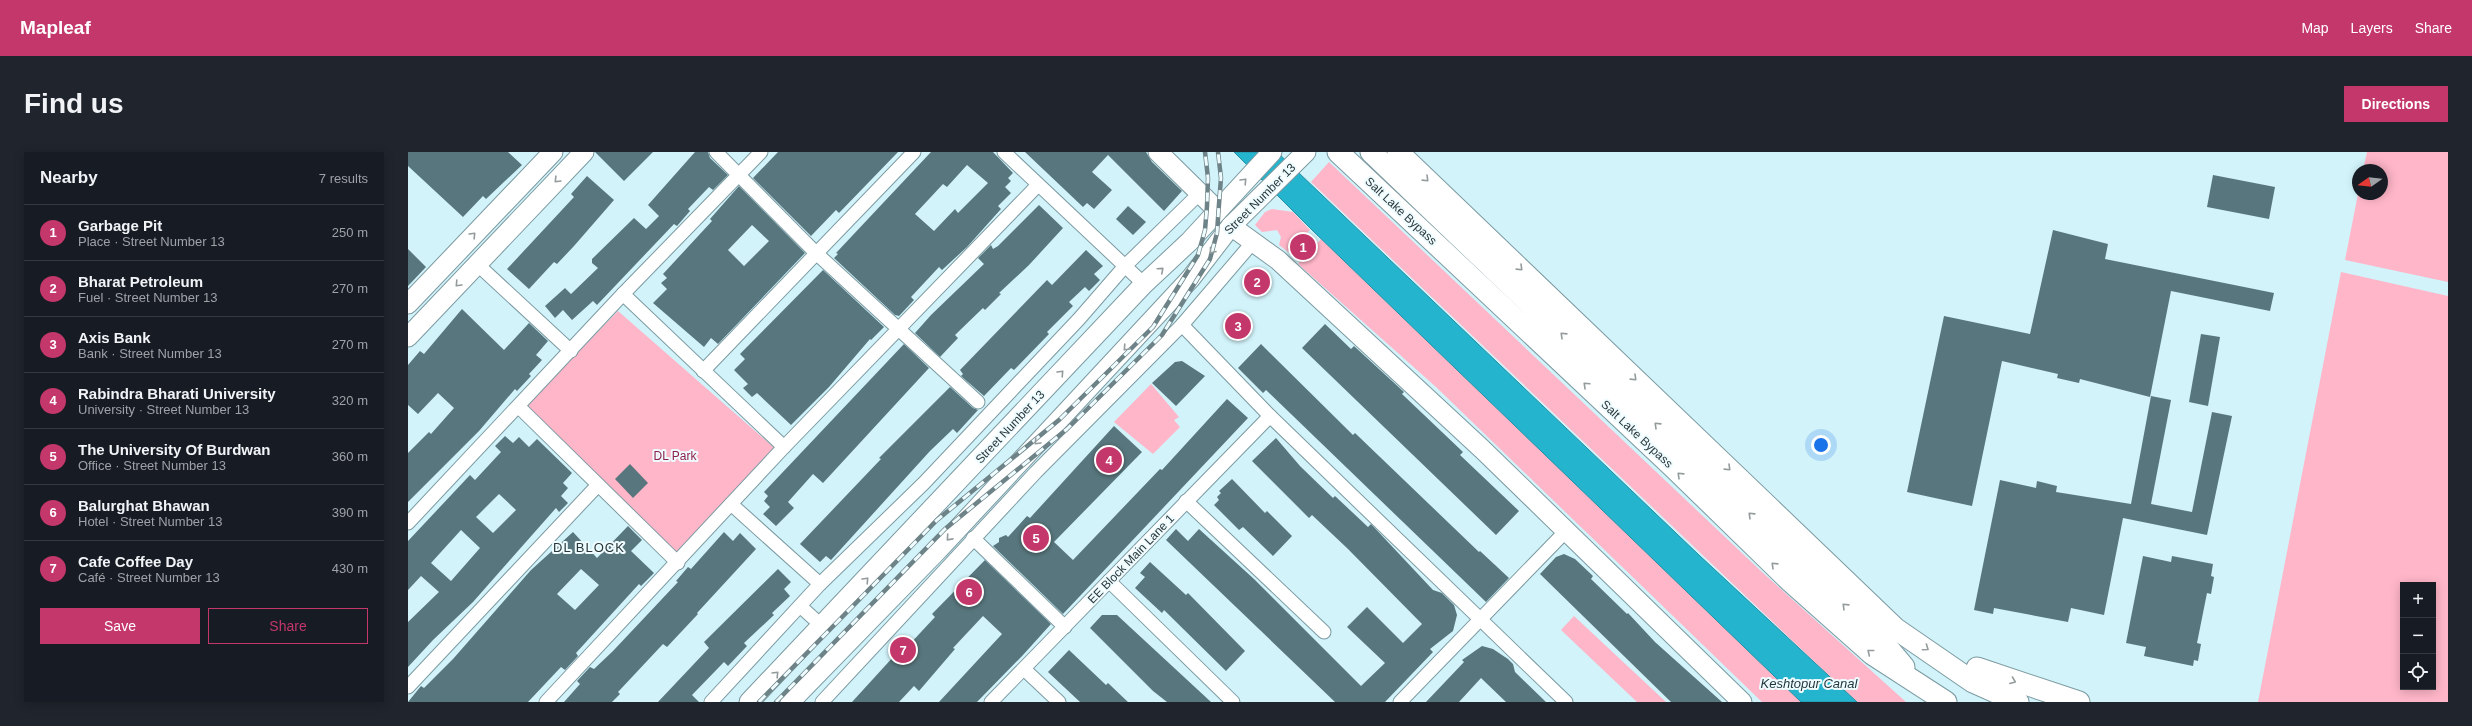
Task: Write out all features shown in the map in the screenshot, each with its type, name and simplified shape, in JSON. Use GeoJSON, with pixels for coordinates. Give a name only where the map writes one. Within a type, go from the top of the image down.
{"type":"FeatureCollection","features":[{"type":"Feature","properties":{"kind":"main road"},"geometry":{"type":"LineString","coordinates":[[408,304],[553,152]]}},
{"type":"Feature","properties":{"kind":"main road"},"geometry":{"type":"LineString","coordinates":[[408,337],[584,152]]}},
{"type":"Feature","properties":{"kind":"main road"},"geometry":{"type":"LineString","coordinates":[[1158,152],[1217,210]]}},
{"type":"Feature","properties":{"kind":"main road","name":"Street Number 13"},"geometry":{"type":"LineString","coordinates":[[749,702],[952,489],[1144,284],[1189,242],[1272,152]]}},
{"type":"Feature","properties":{"kind":"main road","name":"Salt Lake Bypass"},"geometry":{"type":"LineString","coordinates":[[1338,152],[1672,466],[1791,582],[1872,654],[1946,702]]}},
{"type":"Feature","properties":{"kind":"main road"},"geometry":{"type":"LineString","coordinates":[[1371,152],[1890,635],[1954,668],[1994,693],[2018,702]]}},
{"type":"Feature","properties":{"kind":"main road"},"geometry":{"type":"LineString","coordinates":[[1398,152],[1890,635],[1915,681]]}},
{"type":"Feature","properties":{"kind":"main road","name":"Street Number 13"},"geometry":{"type":"LineString","coordinates":[[790,702],[931,570],[975,510],[1191,278],[1234,224],[1306,153]]}},
{"type":"Feature","properties":{"kind":"main road"},"geometry":{"type":"LineString","coordinates":[[1234,224],[1252,242],[1278,260],[1482,449],[1742,702]]}},
{"type":"Feature","properties":{"kind":"main road"},"geometry":{"type":"LineString","coordinates":[[952,489],[975,510]]}},
{"type":"Feature","properties":{"kind":"main road"},"geometry":{"type":"LineString","coordinates":[[1954,668],[1976,668],[2079,702]]}},
{"type":"Feature","properties":{"kind":"street"},"geometry":{"type":"LineString","coordinates":[[716,152],[740,174],[816,253],[978,402]]}},
{"type":"Feature","properties":{"kind":"street"},"geometry":{"type":"LineString","coordinates":[[408,523],[519,407],[623,294],[761,152]]}},
{"type":"Feature","properties":{"kind":"street"},"geometry":{"type":"LineString","coordinates":[[703,371],[914,152]]}},
{"type":"Feature","properties":{"kind":"street"},"geometry":{"type":"LineString","coordinates":[[1004,152],[1144,284]]}},
{"type":"Feature","properties":{"kind":"street"},"geometry":{"type":"LineString","coordinates":[[546,702],[678,563],[784,447],[1038,185]]}},
{"type":"Feature","properties":{"kind":"street"},"geometry":{"type":"LineString","coordinates":[[711,702],[820,584],[924,482],[1079,319],[1125,266],[1200,193]]}},
{"type":"Feature","properties":{"kind":"street"},"geometry":{"type":"LineString","coordinates":[[822,702],[931,570],[973,538],[1044,463],[1182,325],[1252,242]]}},
{"type":"Feature","properties":{"kind":"street"},"geometry":{"type":"LineString","coordinates":[[477,264],[571,351]]}},
{"type":"Feature","properties":{"kind":"street"},"geometry":{"type":"LineString","coordinates":[[623,294],[784,447]]}},
{"type":"Feature","properties":{"kind":"street"},"geometry":{"type":"LineString","coordinates":[[1182,325],[1270,416],[1566,702]]}},
{"type":"Feature","properties":{"kind":"street"},"geometry":{"type":"LineString","coordinates":[[519,407],[678,563]]}},
{"type":"Feature","properties":{"kind":"street","name":"EE Block Main Lane 1"},"geometry":{"type":"LineString","coordinates":[[991,702],[1270,416]]}},
{"type":"Feature","properties":{"kind":"street"},"geometry":{"type":"LineString","coordinates":[[408,687],[598,485]]}},
{"type":"Feature","properties":{"kind":"street"},"geometry":{"type":"LineString","coordinates":[[1186,501],[1324,632]]}},
{"type":"Feature","properties":{"kind":"street"},"geometry":{"type":"LineString","coordinates":[[731,504],[820,584]]}},
{"type":"Feature","properties":{"kind":"street"},"geometry":{"type":"LineString","coordinates":[[1400,702],[1566,531]]}},
{"type":"Feature","properties":{"kind":"street"},"geometry":{"type":"LineString","coordinates":[[973,538],[1064,627]]}},
{"type":"Feature","properties":{"kind":"street"},"geometry":{"type":"LineString","coordinates":[[1109,581],[1233,702]]}},
{"type":"Feature","properties":{"kind":"street"},"geometry":{"type":"LineString","coordinates":[[800,606],[822,626]]}},
{"type":"Feature","properties":{"kind":"street"},"geometry":{"type":"LineString","coordinates":[[1024,669],[1059,702]]}},
{"type":"Feature","properties":{"kind":"green space"},"geometry":{"type":"Polygon","coordinates":[[[2367,152],[2448,152],[2448,282],[2345,260],[2357,200],[2388,200],[2388,164],[2364,164],[2367,152]]]}},
{"type":"Feature","properties":{"kind":"green space"},"geometry":{"type":"Polygon","coordinates":[[[1329,162],[1762,572],[1906,702],[1857,702],[1311,182],[1329,162]]]}},
{"type":"Feature","properties":{"kind":"green space"},"geometry":{"type":"Polygon","coordinates":[[[1272,209],[1293,212],[1310,230],[1288,252],[1279,245],[1281,237],[1277,230],[1262,232],[1255,225],[1265,212],[1272,209]]]}},
{"type":"Feature","properties":{"kind":"green space"},"geometry":{"type":"Polygon","coordinates":[[[1321,239],[1801,702],[1762,702],[1436,387],[1298,264],[1321,239]]]}},
{"type":"Feature","properties":{"kind":"green space"},"geometry":{"type":"Polygon","coordinates":[[[2341,272],[2448,296],[2448,702],[2258,702],[2341,272]]]}},
{"type":"Feature","properties":{"kind":"green space","name":"DL Park"},"geometry":{"type":"Polygon","coordinates":[[[618,311],[778,451],[677,558],[526,405],[618,311]]]}},
{"type":"Feature","properties":{"kind":"green space"},"geometry":{"type":"Polygon","coordinates":[[[1151,384],[1179,417],[1174,420],[1180,427],[1153,454],[1114,422],[1151,384]]]}},
{"type":"Feature","properties":{"kind":"green space"},"geometry":{"type":"Polygon","coordinates":[[[1574,616],[1666,702],[1637,702],[1561,630],[1574,616]]]}},
{"type":"Feature","properties":{"kind":"water","name":"Keshtopur Canal"},"geometry":{"type":"Polygon","coordinates":[[[1234,152],[1277,152],[1699,555],[1857,702],[1801,702],[1312,230],[1234,152]]]}},
{"type":"Feature","properties":{"kind":"building"},"geometry":{"type":"Polygon","coordinates":[[[408,152],[508,152],[522,165],[486,199],[483,196],[463,217],[408,166],[408,152]]]}},
{"type":"Feature","properties":{"kind":"building"},"geometry":{"type":"Polygon","coordinates":[[[595,152],[653,152],[624,181],[595,152]]]}},
{"type":"Feature","properties":{"kind":"building"},"geometry":{"type":"Polygon","coordinates":[[[695,152],[708,152],[710,158],[728,175],[713,190],[709,187],[688,209],[690,211],[677,226],[674,224],[597,305],[593,301],[572,320],[563,310],[555,318],[545,306],[565,288],[571,294],[598,268],[592,263],[592,259],[634,218],[646,229],[659,216],[648,205],[695,152]]]}},
{"type":"Feature","properties":{"kind":"building"},"geometry":{"type":"Polygon","coordinates":[[[778,152],[898,152],[839,213],[836,210],[811,236],[753,178],[778,152]]]}},
{"type":"Feature","properties":{"kind":"building"},"geometry":{"type":"Polygon","coordinates":[[[931,152],[993,152],[1013,173],[1008,178],[1011,181],[1005,187],[1011,193],[998,206],[1001,209],[967,247],[942,270],[939,267],[911,297],[914,300],[899,316],[895,315],[834,258],[838,254],[836,253],[931,152]],[[967,165],[947,187],[943,184],[915,214],[934,231],[955,209],[958,213],[988,183],[967,165]]]}},
{"type":"Feature","properties":{"kind":"building"},"geometry":{"type":"Polygon","coordinates":[[[1025,152],[1146,152],[1152,162],[1182,191],[1164,211],[1108,155],[1092,172],[1112,190],[1094,209],[1087,203],[1083,207],[1025,152]]]}},
{"type":"Feature","properties":{"kind":"building"},"geometry":{"type":"Polygon","coordinates":[[[2213,175],[2275,187],[2269,219],[2207,207],[2213,175]]]}},
{"type":"Feature","properties":{"kind":"building"},"geometry":{"type":"Polygon","coordinates":[[[587,176],[614,200],[557,264],[554,262],[529,289],[507,269],[574,197],[571,194],[587,176]]]}},
{"type":"Feature","properties":{"kind":"building"},"geometry":{"type":"Polygon","coordinates":[[[739,186],[805,253],[718,344],[711,338],[704,347],[653,303],[667,289],[661,283],[667,278],[663,274],[712,221],[710,219],[739,186]],[[752,225],[728,250],[744,266],[769,241],[752,225]]]}},
{"type":"Feature","properties":{"kind":"building"},"geometry":{"type":"Polygon","coordinates":[[[1039,205],[1063,228],[1029,265],[999,293],[1001,294],[985,310],[983,308],[955,335],[958,338],[940,357],[915,333],[931,315],[984,264],[978,258],[991,245],[993,249],[998,246],[1039,205]]]}},
{"type":"Feature","properties":{"kind":"building"},"geometry":{"type":"Polygon","coordinates":[[[1128,206],[1146,222],[1133,235],[1116,219],[1128,206]]]}},
{"type":"Feature","properties":{"kind":"building"},"geometry":{"type":"Polygon","coordinates":[[[2053,230],[2108,244],[2105,259],[2274,293],[2270,311],[2171,291],[2150,397],[2080,379],[2079,383],[2057,378],[2058,374],[2002,361],[1972,506],[1907,492],[1944,316],[2030,334],[2053,230]]]}},
{"type":"Feature","properties":{"kind":"building"},"geometry":{"type":"Polygon","coordinates":[[[1307,235],[1316,243],[1300,261],[1290,252],[1307,235]]]}},
{"type":"Feature","properties":{"kind":"building"},"geometry":{"type":"Polygon","coordinates":[[[408,249],[426,267],[408,286],[408,249]]]}},
{"type":"Feature","properties":{"kind":"building"},"geometry":{"type":"Polygon","coordinates":[[[1086,250],[1103,266],[1094,274],[1100,280],[1089,291],[1085,287],[1069,302],[1073,306],[1047,332],[1049,334],[1014,370],[1011,368],[984,396],[961,376],[963,374],[960,370],[1047,280],[1052,285],[1086,250]]]}},
{"type":"Feature","properties":{"kind":"building"},"geometry":{"type":"Polygon","coordinates":[[[823,270],[884,327],[871,340],[870,339],[829,387],[791,425],[757,393],[752,397],[743,388],[748,384],[734,370],[745,359],[740,354],[823,270]]]}},
{"type":"Feature","properties":{"kind":"building"},"geometry":{"type":"Polygon","coordinates":[[[462,309],[504,350],[529,323],[548,341],[536,355],[542,360],[529,374],[531,376],[517,391],[515,389],[479,431],[408,502],[408,453],[429,432],[431,434],[454,408],[438,393],[418,414],[408,405],[408,365],[420,351],[424,354],[462,309]]]}},
{"type":"Feature","properties":{"kind":"building"},"geometry":{"type":"Polygon","coordinates":[[[1325,324],[1351,349],[1354,346],[1404,392],[1402,394],[1463,452],[1460,455],[1519,511],[1496,535],[1302,348],[1325,324]]]}},
{"type":"Feature","properties":{"kind":"building"},"geometry":{"type":"Polygon","coordinates":[[[2201,334],[2220,337],[2208,406],[2189,402],[2201,334]]]}},
{"type":"Feature","properties":{"kind":"building"},"geometry":{"type":"Polygon","coordinates":[[[904,344],[929,368],[823,483],[813,474],[788,502],[794,508],[776,526],[763,514],[770,507],[764,501],[768,496],[764,492],[904,344]]]}},
{"type":"Feature","properties":{"kind":"building"},"geometry":{"type":"Polygon","coordinates":[[[1261,344],[1353,435],[1355,433],[1479,552],[1480,551],[1509,578],[1486,602],[1266,390],[1263,393],[1238,368],[1261,344]]]}},
{"type":"Feature","properties":{"kind":"building"},"geometry":{"type":"Polygon","coordinates":[[[1182,361],[1205,376],[1176,406],[1152,383],[1175,362],[1182,361]]]}},
{"type":"Feature","properties":{"kind":"building"},"geometry":{"type":"Polygon","coordinates":[[[950,387],[973,408],[978,410],[957,433],[953,429],[930,451],[831,560],[826,556],[820,562],[800,544],[881,459],[879,458],[950,387]]]}},
{"type":"Feature","properties":{"kind":"building"},"geometry":{"type":"Polygon","coordinates":[[[2151,396],[2171,400],[2151,504],[2192,512],[2212,412],[2232,416],[2207,535],[2123,518],[2104,615],[2071,608],[2068,622],[1994,608],[1993,614],[1974,610],[2000,480],[2036,488],[2037,481],[2057,486],[2056,492],[2131,504],[2151,396]]]}},
{"type":"Feature","properties":{"kind":"building"},"geometry":{"type":"Polygon","coordinates":[[[1227,399],[1248,418],[1063,614],[993,546],[999,542],[999,538],[1006,535],[1008,537],[1027,516],[1030,518],[1114,426],[1142,452],[1054,542],[1073,560],[1160,469],[1162,470],[1227,399]]]}},
{"type":"Feature","properties":{"kind":"building"},"geometry":{"type":"Polygon","coordinates":[[[505,436],[513,443],[519,437],[529,447],[537,439],[572,473],[563,483],[568,488],[561,496],[568,503],[559,512],[556,508],[473,602],[433,640],[408,667],[408,622],[439,592],[421,576],[408,590],[408,541],[470,475],[475,480],[501,452],[495,446],[505,436]],[[499,494],[476,517],[493,533],[516,510],[499,494]],[[461,530],[431,563],[451,581],[480,548],[461,530]]]}},
{"type":"Feature","properties":{"kind":"building"},"geometry":{"type":"Polygon","coordinates":[[[1276,438],[1300,466],[1333,498],[1335,496],[1368,527],[1371,524],[1433,590],[1442,593],[1454,605],[1457,615],[1453,631],[1430,649],[1433,652],[1385,702],[1335,702],[1166,540],[1176,529],[1188,541],[1199,529],[1254,579],[1361,686],[1385,663],[1347,627],[1367,607],[1403,643],[1422,624],[1348,549],[1312,515],[1309,518],[1252,461],[1276,438]]]}},
{"type":"Feature","properties":{"kind":"building"},"geometry":{"type":"Polygon","coordinates":[[[630,464],[648,483],[633,498],[615,479],[630,464]]]}},
{"type":"Feature","properties":{"kind":"building"},"geometry":{"type":"Polygon","coordinates":[[[1232,479],[1265,513],[1267,511],[1292,536],[1273,556],[1243,527],[1239,530],[1214,505],[1219,500],[1217,497],[1221,493],[1219,491],[1232,479]]]}},
{"type":"Feature","properties":{"kind":"building"},"geometry":{"type":"Polygon","coordinates":[[[628,526],[642,540],[631,551],[654,573],[641,586],[639,584],[576,653],[578,656],[565,670],[561,667],[528,702],[408,702],[421,686],[424,688],[453,659],[531,570],[573,532],[597,558],[628,526]],[[581,569],[557,594],[575,610],[599,585],[581,569]]]}},
{"type":"Feature","properties":{"kind":"building"},"geometry":{"type":"Polygon","coordinates":[[[724,532],[733,541],[740,533],[756,549],[667,647],[663,644],[618,692],[620,694],[612,702],[564,702],[580,684],[577,681],[590,667],[594,669],[613,651],[678,582],[676,581],[688,567],[691,569],[724,532]]]}},
{"type":"Feature","properties":{"kind":"building"},"geometry":{"type":"Polygon","coordinates":[[[1564,554],[1575,559],[1593,576],[1591,579],[1627,614],[1628,613],[1655,642],[1722,702],[1671,702],[1540,574],[1556,557],[1564,554]]]}},
{"type":"Feature","properties":{"kind":"building"},"geometry":{"type":"Polygon","coordinates":[[[2143,556],[2171,562],[2172,556],[2213,564],[2211,576],[2214,577],[2211,594],[2207,593],[2197,643],[2201,644],[2198,661],[2194,660],[2193,666],[2144,656],[2146,647],[2126,643],[2143,556]]]}},
{"type":"Feature","properties":{"kind":"building"},"geometry":{"type":"Polygon","coordinates":[[[985,560],[1051,624],[1023,655],[977,702],[939,702],[1002,634],[983,616],[953,648],[955,649],[919,691],[914,686],[899,702],[852,702],[905,644],[908,646],[935,617],[932,614],[985,560]]]}},
{"type":"Feature","properties":{"kind":"building"},"geometry":{"type":"Polygon","coordinates":[[[1150,562],[1186,595],[1188,593],[1245,651],[1226,671],[1164,610],[1162,613],[1135,588],[1145,577],[1140,573],[1150,562]]]}},
{"type":"Feature","properties":{"kind":"building"},"geometry":{"type":"Polygon","coordinates":[[[778,569],[791,582],[784,589],[790,596],[772,613],[774,615],[744,643],[747,646],[728,666],[724,662],[692,695],[699,702],[658,702],[709,648],[704,642],[778,569]]]}},
{"type":"Feature","properties":{"kind":"building"},"geometry":{"type":"Polygon","coordinates":[[[1102,615],[1117,615],[1211,702],[1167,702],[1153,691],[1090,628],[1102,615]]]}},
{"type":"Feature","properties":{"kind":"building"},"geometry":{"type":"Polygon","coordinates":[[[1482,646],[1493,649],[1508,659],[1513,664],[1515,672],[1546,702],[1506,702],[1481,678],[1459,702],[1426,702],[1464,662],[1462,660],[1482,646]]]}},
{"type":"Feature","properties":{"kind":"building"},"geometry":{"type":"Polygon","coordinates":[[[1069,650],[1106,685],[1108,683],[1128,702],[1080,702],[1048,672],[1069,650]]]}},
{"type":"Feature","properties":{"kind":"railway"},"geometry":{"type":"LineString","coordinates":[[759,702],[937,520],[1059,420],[1153,327],[1198,255],[1205,230],[1207,206],[1208,178],[1205,152]]}},
{"type":"Feature","properties":{"kind":"railway"},"geometry":{"type":"LineString","coordinates":[[776,702],[945,529],[1067,429],[1162,335],[1210,259],[1217,233],[1221,178],[1218,152]]}},
{"type":"Feature","properties":{"kind":"place","name":"Garbage Pit"},"geometry":{"type":"Point","coordinates":[1303,247]}},
{"type":"Feature","properties":{"kind":"place","name":"Bharat Petroleum"},"geometry":{"type":"Point","coordinates":[1257,282]}},
{"type":"Feature","properties":{"kind":"place","name":"Axis Bank"},"geometry":{"type":"Point","coordinates":[1238,326]}},
{"type":"Feature","properties":{"kind":"place","name":"Rabindra Bharati University"},"geometry":{"type":"Point","coordinates":[1109,460]}},
{"type":"Feature","properties":{"kind":"place","name":"The University Of Burdwan"},"geometry":{"type":"Point","coordinates":[1036,538]}},
{"type":"Feature","properties":{"kind":"place","name":"Balurghat Bhawan"},"geometry":{"type":"Point","coordinates":[969,592]}},
{"type":"Feature","properties":{"kind":"place","name":"Cafe Coffee Day"},"geometry":{"type":"Point","coordinates":[903,650]}},
{"type":"Feature","properties":{"kind":"district","name":"DL BLOCK"},"geometry":{"type":"Point","coordinates":[589,547]}}]}
